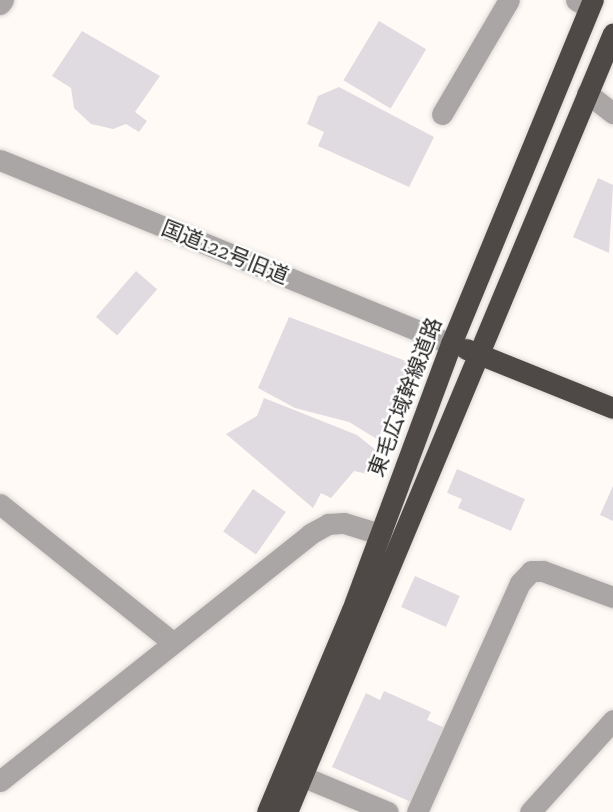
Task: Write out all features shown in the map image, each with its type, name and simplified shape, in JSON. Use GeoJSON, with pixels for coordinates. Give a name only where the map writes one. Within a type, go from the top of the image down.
{"type":"FeatureCollection","features":[{"type":"Feature","properties":{"kind":"highway","name":"東毛広域幹線道路"},"geometry":{"type":"LineString","coordinates":[[287,812],[293,772],[380,534],[451,344],[586,3]]}},
{"type":"Feature","properties":{"kind":"highway","name":"東毛広域幹線道路"},"geometry":{"type":"LineString","coordinates":[[267,812],[293,772],[480,353],[613,33]]}},
{"type":"Feature","properties":{"kind":"highway"},"geometry":{"type":"LineString","coordinates":[[451,344],[480,353],[613,408]]}},
{"type":"Feature","properties":{"kind":"street"},"geometry":{"type":"LineString","coordinates":[[443,114],[509,0]]}},
{"type":"Feature","properties":{"kind":"street"},"geometry":{"type":"LineString","coordinates":[[587,93],[613,113]]}},
{"type":"Feature","properties":{"kind":"street","name":"国道122号旧道"},"geometry":{"type":"LineString","coordinates":[[0,160],[451,344]]}},
{"type":"Feature","properties":{"kind":"street"},"geometry":{"type":"LineString","coordinates":[[0,504],[172,642]]}},
{"type":"Feature","properties":{"kind":"street"},"geometry":{"type":"LineString","coordinates":[[0,782],[172,642],[328,524],[344,523],[380,534]]}},
{"type":"Feature","properties":{"kind":"street"},"geometry":{"type":"LineString","coordinates":[[417,812],[520,583],[531,571],[543,571],[613,597]]}},
{"type":"Feature","properties":{"kind":"street"},"geometry":{"type":"LineString","coordinates":[[530,812],[613,720]]}},
{"type":"Feature","properties":{"kind":"street"},"geometry":{"type":"LineString","coordinates":[[293,772],[388,812]]}},
{"type":"Feature","properties":{"kind":"building"},"geometry":{"type":"Polygon","coordinates":[[[379,21],[426,49],[391,108],[343,80],[379,21]]]}},
{"type":"Feature","properties":{"kind":"building"},"geometry":{"type":"Polygon","coordinates":[[[82,31],[160,76],[135,112],[147,121],[139,132],[126,124],[113,129],[91,124],[74,108],[71,88],[52,76],[82,31]]]}},
{"type":"Feature","properties":{"kind":"building"},"geometry":{"type":"Polygon","coordinates":[[[339,87],[434,137],[409,187],[318,146],[324,132],[307,124],[318,96],[339,87]]]}},
{"type":"Feature","properties":{"kind":"building"},"geometry":{"type":"Polygon","coordinates":[[[598,178],[613,185],[609,253],[573,237],[598,178]]]}},
{"type":"Feature","properties":{"kind":"building"},"geometry":{"type":"Polygon","coordinates":[[[136,271],[157,289],[117,335],[96,317],[136,271]]]}},
{"type":"Feature","properties":{"kind":"building"},"geometry":{"type":"Polygon","coordinates":[[[289,317],[406,361],[409,371],[380,441],[349,422],[295,408],[258,388],[289,317]]]}},
{"type":"Feature","properties":{"kind":"building"},"geometry":{"type":"Polygon","coordinates":[[[264,398],[357,435],[377,451],[368,474],[354,471],[331,498],[321,493],[313,508],[226,434],[257,416],[264,398]]]}},
{"type":"Feature","properties":{"kind":"building"},"geometry":{"type":"Polygon","coordinates":[[[457,469],[525,499],[511,531],[458,508],[462,499],[447,493],[457,469]]]}},
{"type":"Feature","properties":{"kind":"building"},"geometry":{"type":"Polygon","coordinates":[[[613,486],[613,521],[600,515],[613,486]]]}},
{"type":"Feature","properties":{"kind":"building"},"geometry":{"type":"Polygon","coordinates":[[[253,489],[286,512],[256,555],[223,532],[253,489]]]}},
{"type":"Feature","properties":{"kind":"building"},"geometry":{"type":"Polygon","coordinates":[[[415,576],[460,596],[446,627],[401,607],[415,576]]]}},
{"type":"Feature","properties":{"kind":"building"},"geometry":{"type":"Polygon","coordinates":[[[384,691],[431,712],[427,720],[445,728],[411,802],[332,767],[366,693],[380,700],[384,691]]]}}]}
